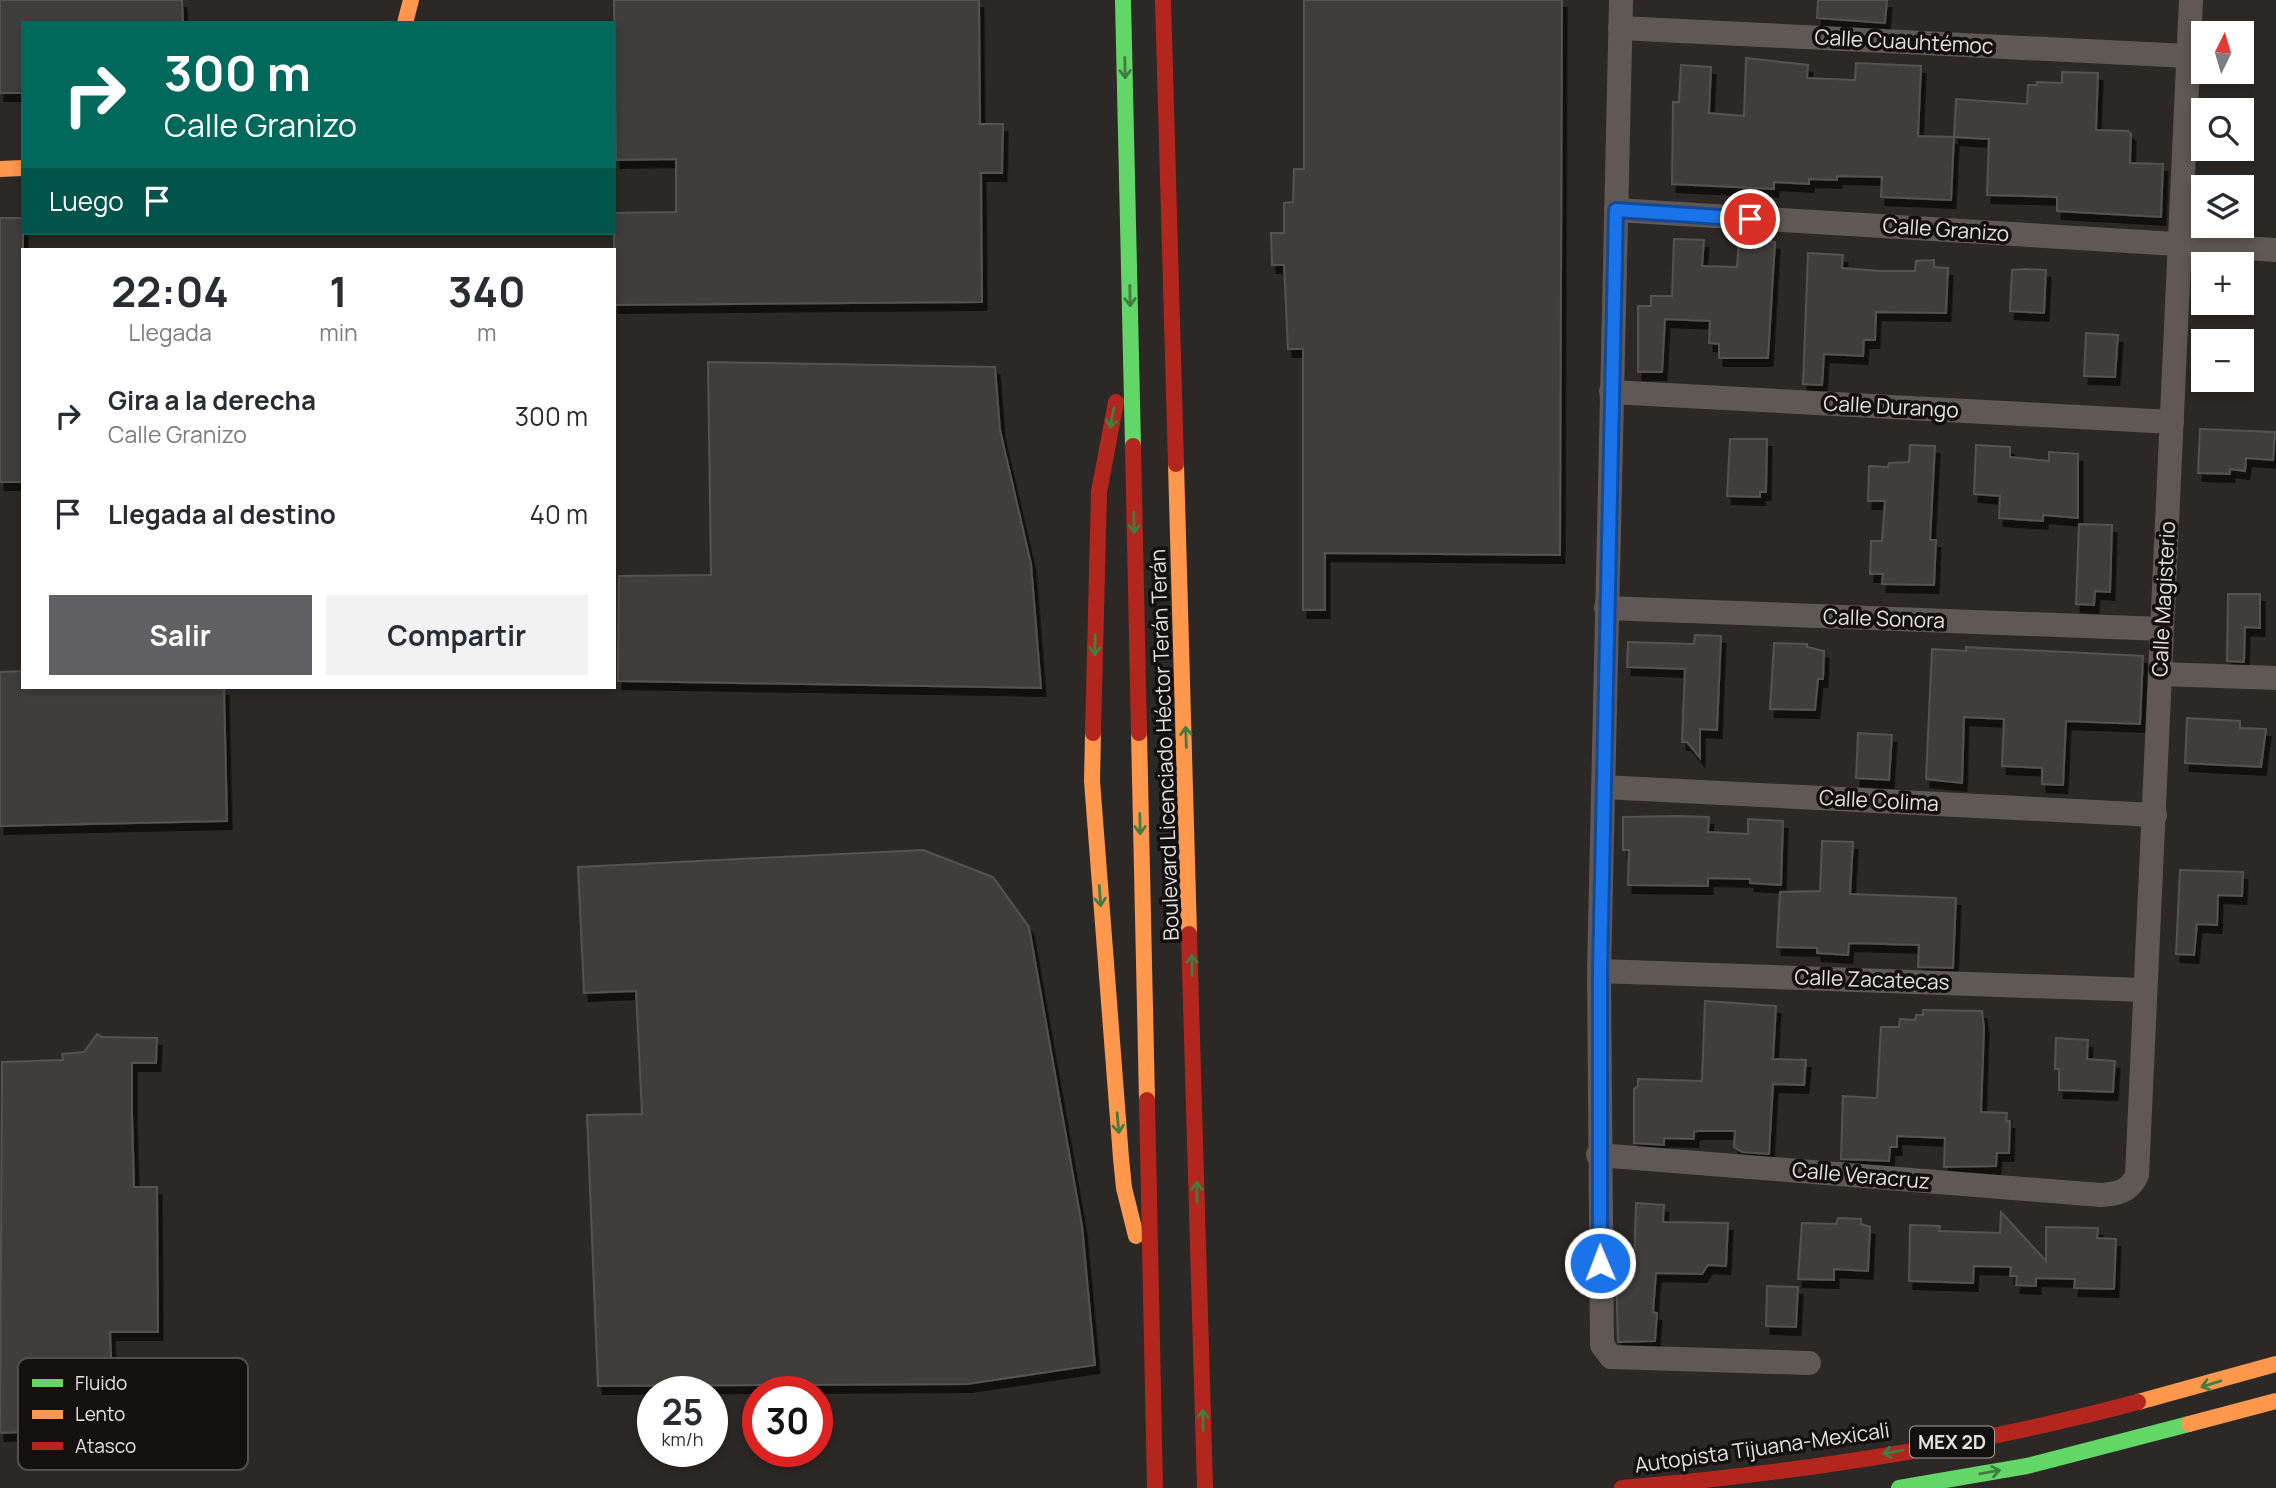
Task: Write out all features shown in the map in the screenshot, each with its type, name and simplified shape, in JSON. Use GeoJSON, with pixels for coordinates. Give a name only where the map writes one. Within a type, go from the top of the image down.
{"type":"FeatureCollection","features":[{"type":"Feature","properties":{"kind":"main road"},"geometry":{"type":"LineString","coordinates":[[406,21],[411,0]]}},
{"type":"Feature","properties":{"kind":"main road","name":"Boulevard Licenciado Héctor Terán Terán"},"geometry":{"type":"LineString","coordinates":[[1123,0],[1139,811],[1154,1289],[1156,1488]]}},
{"type":"Feature","properties":{"kind":"main road","name":"Boulevard Licenciado Héctor Terán Terán"},"geometry":{"type":"LineString","coordinates":[[1163,0],[1205,1488]]}},
{"type":"Feature","properties":{"kind":"main road"},"geometry":{"type":"LineString","coordinates":[[0,169],[21,168]]}},
{"type":"Feature","properties":{"kind":"main road"},"geometry":{"type":"LineString","coordinates":[[1130,327],[1099,492],[1092,780],[1124,1188],[1130,1220],[1154,1289]]}},
{"type":"Feature","properties":{"kind":"main road","name":"Autopista Tijuana-Mexicali"},"geometry":{"type":"LineString","coordinates":[[1622,1488],[1687,1483],[1847,1460],[2020,1429],[2197,1388],[2276,1364]]}},
{"type":"Feature","properties":{"kind":"main road","name":"MEX 2D"},"geometry":{"type":"LineString","coordinates":[[1899,1488],[2040,1463],[2276,1401]]}},
{"type":"Feature","properties":{"kind":"street"},"geometry":{"type":"LineString","coordinates":[[1621,0],[1600,971],[1598,1155],[1602,1345],[1611,1357],[1809,1363]]}},
{"type":"Feature","properties":{"kind":"street","name":"Calle Magisterio"},"geometry":{"type":"LineString","coordinates":[[2123,1191],[2133,1185],[2137,1175],[2191,0]]}},
{"type":"Feature","properties":{"kind":"street","name":"Calle Cuauhtémoc"},"geometry":{"type":"LineString","coordinates":[[1620,28],[2188,56]]}},
{"type":"Feature","properties":{"kind":"street","name":"Calle Granizo"},"geometry":{"type":"LineString","coordinates":[[1616,210],[2276,250]]}},
{"type":"Feature","properties":{"kind":"street","name":"Calle Durango"},"geometry":{"type":"LineString","coordinates":[[1611,392],[2172,422]]}},
{"type":"Feature","properties":{"kind":"street","name":"Calle Sonora"},"geometry":{"type":"LineString","coordinates":[[1606,608],[2162,629]]}},
{"type":"Feature","properties":{"kind":"street"},"geometry":{"type":"LineString","coordinates":[[2160,674],[2276,678]]}},
{"type":"Feature","properties":{"kind":"street","name":"Calle Colima"},"geometry":{"type":"LineString","coordinates":[[1603,788],[2155,816]]}},
{"type":"Feature","properties":{"kind":"street","name":"Calle Zacatecas"},"geometry":{"type":"LineString","coordinates":[[1600,971],[2145,990]]}},
{"type":"Feature","properties":{"kind":"street","name":"Calle Veracruz"},"geometry":{"type":"LineString","coordinates":[[1598,1155],[2101,1195],[2123,1191]]}},
{"type":"Feature","properties":{"kind":"building"},"geometry":{"type":"Polygon","coordinates":[[[0,0],[182,0],[183,21],[21,21],[21,93],[0,93],[0,0]]]}},
{"type":"Feature","properties":{"kind":"building"},"geometry":{"type":"Polygon","coordinates":[[[614,0],[979,0],[980,124],[1003,124],[1002,173],[981,173],[982,302],[616,305],[616,213],[676,212],[676,159],[616,160],[614,0]]]}},
{"type":"Feature","properties":{"kind":"building"},"geometry":{"type":"Polygon","coordinates":[[[1304,0],[1562,0],[1560,555],[1325,553],[1325,610],[1303,610],[1303,349],[1288,349],[1284,265],[1272,265],[1271,233],[1284,233],[1284,203],[1293,202],[1294,169],[1304,169],[1304,0]]]}},
{"type":"Feature","properties":{"kind":"building"},"geometry":{"type":"Polygon","coordinates":[[[1818,0],[1887,0],[1885,23],[1817,18],[1818,0]]]}},
{"type":"Feature","properties":{"kind":"building"},"geometry":{"type":"Polygon","coordinates":[[[1746,58],[1808,65],[1807,78],[1855,80],[1856,63],[1921,66],[1918,136],[1954,137],[1951,200],[1881,197],[1882,177],[1837,176],[1837,180],[1809,179],[1809,184],[1774,182],[1774,189],[1672,184],[1673,102],[1679,102],[1681,65],[1711,67],[1709,113],[1744,116],[1746,58]]]}},
{"type":"Feature","properties":{"kind":"building"},"geometry":{"type":"Polygon","coordinates":[[[2062,72],[2098,73],[2096,130],[2128,131],[2131,134],[2130,163],[2163,164],[2161,217],[2057,211],[2057,197],[1987,195],[1989,139],[1954,137],[1956,99],[2027,104],[2028,85],[2037,85],[2037,82],[2062,83],[2062,72]]]}},
{"type":"Feature","properties":{"kind":"building"},"geometry":{"type":"Polygon","coordinates":[[[0,218],[21,218],[21,482],[0,482],[0,218]]]}},
{"type":"Feature","properties":{"kind":"building"},"geometry":{"type":"Polygon","coordinates":[[[1674,239],[1704,240],[1702,266],[1737,267],[1739,240],[1775,242],[1768,358],[1719,358],[1719,344],[1709,343],[1710,321],[1665,319],[1662,372],[1638,372],[1638,306],[1651,306],[1651,296],[1672,296],[1674,239]]]}},
{"type":"Feature","properties":{"kind":"building"},"geometry":{"type":"Polygon","coordinates":[[[1808,253],[1843,255],[1842,268],[1881,271],[1915,271],[1916,261],[1934,260],[1934,267],[1948,268],[1946,313],[1876,312],[1875,340],[1864,340],[1863,356],[1824,354],[1822,385],[1803,384],[1808,253]]]}},
{"type":"Feature","properties":{"kind":"building"},"geometry":{"type":"Polygon","coordinates":[[[2012,270],[2046,270],[2044,313],[2010,311],[2012,270]]]}},
{"type":"Feature","properties":{"kind":"building"},"geometry":{"type":"Polygon","coordinates":[[[2086,333],[2118,335],[2115,377],[2084,376],[2086,333]]]}},
{"type":"Feature","properties":{"kind":"building"},"geometry":{"type":"Polygon","coordinates":[[[708,362],[995,367],[1000,430],[1031,564],[1041,688],[618,681],[619,576],[711,575],[708,362]]]}},
{"type":"Feature","properties":{"kind":"building"},"geometry":{"type":"Polygon","coordinates":[[[2200,429],[2275,432],[2273,460],[2246,458],[2245,471],[2230,469],[2230,474],[2198,473],[2200,429]]]}},
{"type":"Feature","properties":{"kind":"building"},"geometry":{"type":"Polygon","coordinates":[[[1730,439],[1767,439],[1766,492],[1760,492],[1760,497],[1727,496],[1730,439]]]}},
{"type":"Feature","properties":{"kind":"building"},"geometry":{"type":"Polygon","coordinates":[[[1910,445],[1935,446],[1930,540],[1936,540],[1934,585],[1882,584],[1883,574],[1870,574],[1871,541],[1882,541],[1885,501],[1868,501],[1869,466],[1888,467],[1889,463],[1909,462],[1910,445]]]}},
{"type":"Feature","properties":{"kind":"building"},"geometry":{"type":"Polygon","coordinates":[[[1976,445],[2010,447],[2010,457],[2049,461],[2049,452],[2078,454],[2078,518],[2043,515],[2043,521],[1999,518],[2000,496],[1974,494],[1976,445]]]}},
{"type":"Feature","properties":{"kind":"building"},"geometry":{"type":"Polygon","coordinates":[[[2079,524],[2112,525],[2110,592],[2095,591],[2094,605],[2076,604],[2079,524]]]}},
{"type":"Feature","properties":{"kind":"building"},"geometry":{"type":"Polygon","coordinates":[[[2228,594],[2260,594],[2260,628],[2245,627],[2244,662],[2227,661],[2228,594]]]}},
{"type":"Feature","properties":{"kind":"building"},"geometry":{"type":"Polygon","coordinates":[[[1695,635],[1721,636],[1717,730],[1700,729],[1700,758],[1687,742],[1682,742],[1685,669],[1627,667],[1628,642],[1694,644],[1695,635]]]}},
{"type":"Feature","properties":{"kind":"building"},"geometry":{"type":"Polygon","coordinates":[[[1774,643],[1807,644],[1807,647],[1824,651],[1823,679],[1818,679],[1815,710],[1770,709],[1774,643]]]}},
{"type":"Feature","properties":{"kind":"building"},"geometry":{"type":"Polygon","coordinates":[[[1966,647],[2143,656],[2140,724],[2066,721],[2063,785],[2042,784],[2042,768],[2002,766],[2004,719],[1964,717],[1962,783],[1926,779],[1932,649],[1966,651],[1966,647]]]}},
{"type":"Feature","properties":{"kind":"building"},"geometry":{"type":"Polygon","coordinates":[[[21,671],[21,689],[224,689],[227,821],[0,826],[0,672],[21,671]]]}},
{"type":"Feature","properties":{"kind":"building"},"geometry":{"type":"Polygon","coordinates":[[[2187,718],[2240,721],[2240,728],[2266,729],[2261,767],[2185,763],[2187,718]]]}},
{"type":"Feature","properties":{"kind":"building"},"geometry":{"type":"Polygon","coordinates":[[[1858,733],[1892,735],[1889,780],[1856,778],[1858,733]]]}},
{"type":"Feature","properties":{"kind":"building"},"geometry":{"type":"Polygon","coordinates":[[[1623,817],[1709,817],[1708,832],[1748,834],[1748,819],[1783,821],[1781,885],[1750,883],[1750,879],[1708,878],[1708,886],[1628,885],[1629,850],[1623,850],[1623,817]]]}},
{"type":"Feature","properties":{"kind":"building"},"geometry":{"type":"Polygon","coordinates":[[[1822,841],[1853,842],[1850,894],[1956,898],[1953,968],[1918,967],[1919,945],[1849,943],[1848,955],[1817,953],[1817,948],[1777,947],[1780,892],[1820,891],[1822,841]]]}},
{"type":"Feature","properties":{"kind":"building"},"geometry":{"type":"Polygon","coordinates":[[[923,850],[993,877],[1029,927],[1082,1226],[1095,1365],[967,1384],[833,1385],[833,1376],[742,1376],[742,1385],[728,1385],[728,1376],[637,1376],[637,1386],[598,1386],[587,1115],[642,1114],[636,991],[584,993],[578,867],[923,850]]]}},
{"type":"Feature","properties":{"kind":"building"},"geometry":{"type":"Polygon","coordinates":[[[2180,870],[2243,872],[2242,896],[2218,895],[2217,925],[2197,924],[2194,955],[2176,954],[2180,870]]]}},
{"type":"Feature","properties":{"kind":"building"},"geometry":{"type":"Polygon","coordinates":[[[1705,1001],[1776,1006],[1773,1059],[1806,1060],[1804,1085],[1773,1084],[1769,1154],[1742,1152],[1734,1147],[1735,1131],[1698,1131],[1694,1132],[1694,1139],[1664,1138],[1664,1145],[1634,1143],[1634,1089],[1638,1086],[1638,1079],[1702,1081],[1705,1001]]]}},
{"type":"Feature","properties":{"kind":"building"},"geometry":{"type":"Polygon","coordinates":[[[1923,1010],[1982,1011],[1984,1028],[1981,1112],[2007,1113],[2006,1121],[2010,1121],[2009,1153],[1997,1153],[1996,1166],[1944,1167],[1945,1138],[1897,1136],[1897,1147],[1890,1147],[1889,1161],[1841,1159],[1843,1096],[1877,1098],[1881,1027],[1899,1027],[1900,1019],[1915,1020],[1916,1015],[1923,1015],[1923,1010]]]}},
{"type":"Feature","properties":{"kind":"building"},"geometry":{"type":"Polygon","coordinates":[[[97,1034],[102,1037],[157,1038],[156,1063],[132,1063],[132,1114],[134,1187],[157,1187],[158,1332],[110,1332],[111,1358],[18,1358],[18,1432],[0,1433],[2,1062],[63,1060],[62,1054],[84,1052],[97,1034]]]}},
{"type":"Feature","properties":{"kind":"building"},"geometry":{"type":"Polygon","coordinates":[[[2056,1038],[2088,1040],[2087,1059],[2115,1061],[2113,1092],[2059,1090],[2059,1069],[2055,1069],[2056,1038]]]}},
{"type":"Feature","properties":{"kind":"building"},"geometry":{"type":"Polygon","coordinates":[[[1636,1203],[1664,1205],[1663,1222],[1728,1223],[1726,1266],[1708,1265],[1702,1274],[1656,1273],[1653,1312],[1657,1313],[1655,1341],[1618,1342],[1616,1272],[1634,1272],[1636,1203]]]}},
{"type":"Feature","properties":{"kind":"building"},"geometry":{"type":"Polygon","coordinates":[[[2001,1212],[2046,1261],[2046,1227],[2098,1228],[2097,1238],[2116,1239],[2114,1289],[2074,1288],[2075,1279],[2036,1278],[2036,1286],[2016,1285],[2017,1276],[2010,1276],[2011,1267],[1974,1266],[1973,1283],[1909,1281],[1910,1225],[1940,1226],[1939,1231],[2000,1233],[2001,1212]]]}},
{"type":"Feature","properties":{"kind":"building"},"geometry":{"type":"Polygon","coordinates":[[[1838,1218],[1861,1219],[1861,1224],[1870,1227],[1868,1271],[1834,1269],[1834,1280],[1798,1279],[1802,1223],[1836,1224],[1838,1218]]]}},
{"type":"Feature","properties":{"kind":"building"},"geometry":{"type":"Polygon","coordinates":[[[1767,1286],[1798,1287],[1796,1327],[1766,1326],[1767,1286]]]}},
{"type":"Feature","properties":{"kind":"traffic: fast"},"geometry":{"type":"LineString","coordinates":[[1123,0],[1133,446]]}},
{"type":"Feature","properties":{"kind":"traffic: fast"},"geometry":{"type":"LineString","coordinates":[[1899,1488],[2027,1466],[2189,1424]]}},
{"type":"Feature","properties":{"kind":"traffic: slow"},"geometry":{"type":"LineString","coordinates":[[406,21],[411,0]]}},
{"type":"Feature","properties":{"kind":"traffic: slow"},"geometry":{"type":"LineString","coordinates":[[0,169],[21,168]]}},
{"type":"Feature","properties":{"kind":"traffic: slow"},"geometry":{"type":"LineString","coordinates":[[1176,464],[1189,934]]}},
{"type":"Feature","properties":{"kind":"traffic: slow"},"geometry":{"type":"LineString","coordinates":[[1093,733],[1092,781],[1121,1158],[1124,1188],[1136,1236]]}},
{"type":"Feature","properties":{"kind":"traffic: slow"},"geometry":{"type":"LineString","coordinates":[[1139,733],[1147,1100]]}},
{"type":"Feature","properties":{"kind":"traffic: slow"},"geometry":{"type":"LineString","coordinates":[[2138,1402],[2276,1364]]}},
{"type":"Feature","properties":{"kind":"traffic: slow"},"geometry":{"type":"LineString","coordinates":[[2189,1424],[2276,1401]]}},
{"type":"Feature","properties":{"kind":"traffic: jam"},"geometry":{"type":"LineString","coordinates":[[1163,0],[1176,464]]}},
{"type":"Feature","properties":{"kind":"traffic: jam"},"geometry":{"type":"LineString","coordinates":[[1093,733],[1099,492],[1116,402]]}},
{"type":"Feature","properties":{"kind":"traffic: jam"},"geometry":{"type":"LineString","coordinates":[[1133,446],[1139,733]]}},
{"type":"Feature","properties":{"kind":"traffic: jam"},"geometry":{"type":"LineString","coordinates":[[1189,934],[1205,1488]]}},
{"type":"Feature","properties":{"kind":"traffic: jam"},"geometry":{"type":"LineString","coordinates":[[1147,1100],[1155,1488]]}},
{"type":"Feature","properties":{"kind":"traffic: jam"},"geometry":{"type":"LineString","coordinates":[[1622,1488],[1752,1475],[1882,1456],[2011,1432],[2138,1402]]}},
{"type":"Feature","properties":{"kind":"route"},"geometry":{"type":"LineString","coordinates":[[1600,1263],[1600,971],[1616,210],[1750,219]]}}]}
